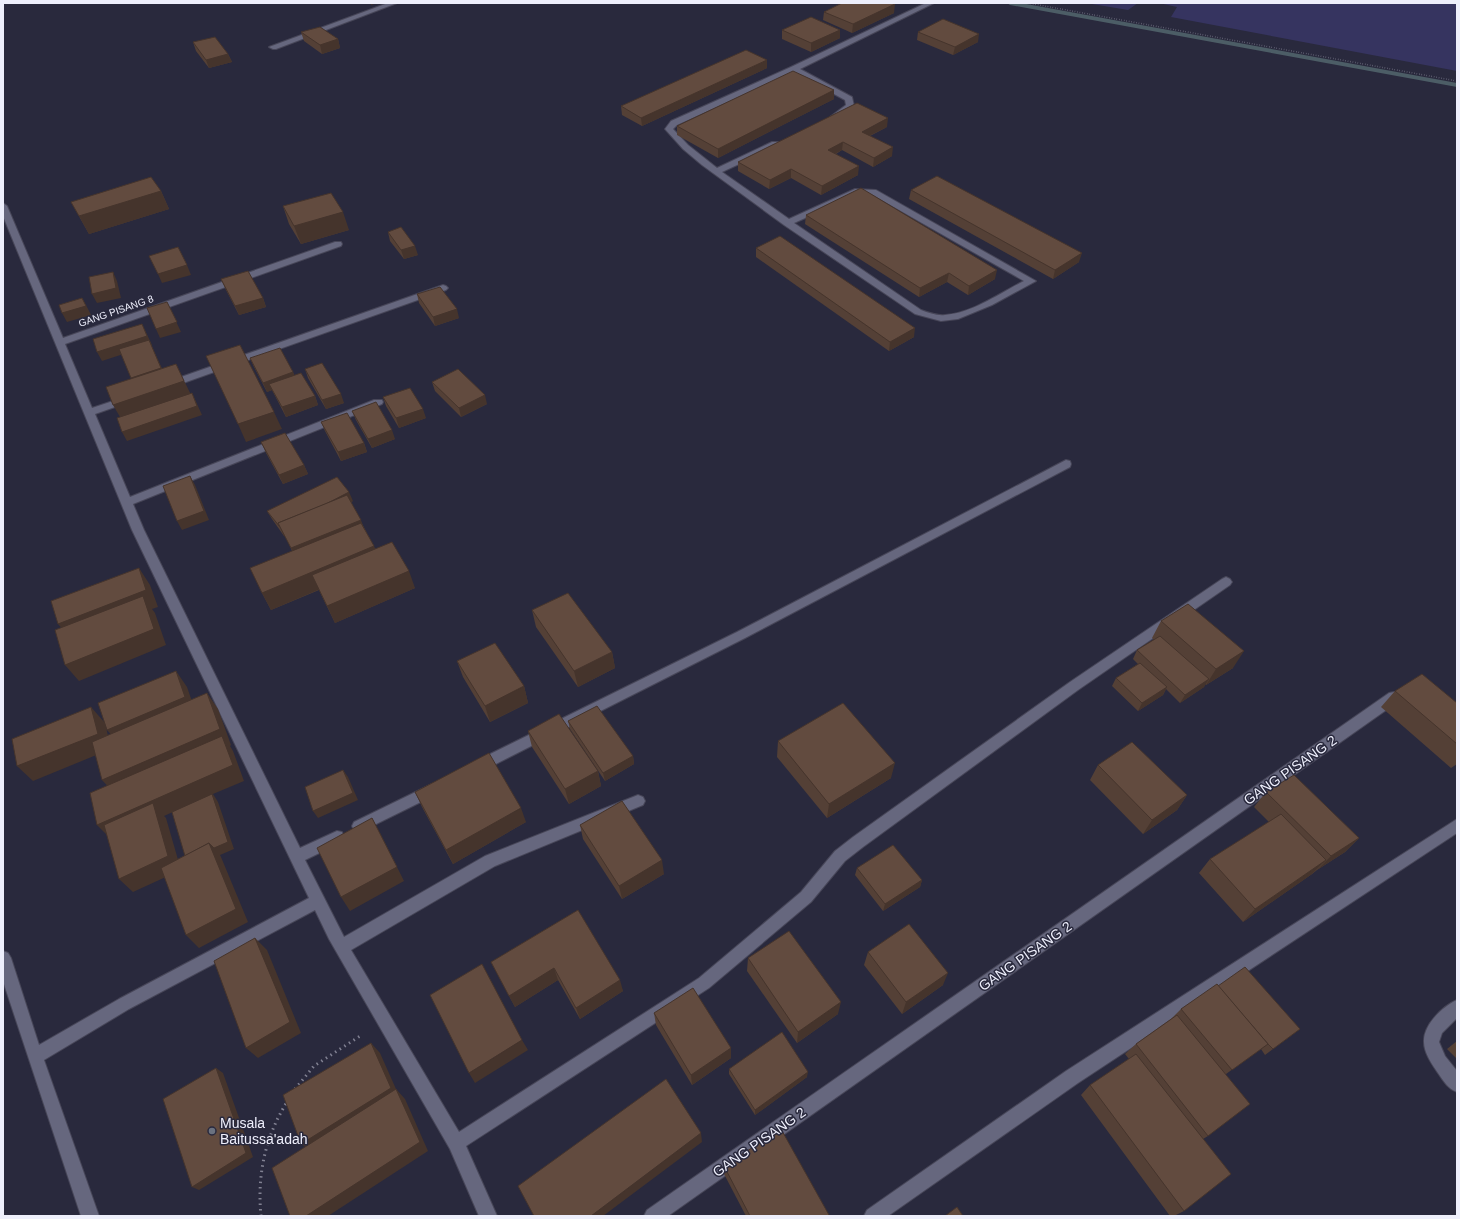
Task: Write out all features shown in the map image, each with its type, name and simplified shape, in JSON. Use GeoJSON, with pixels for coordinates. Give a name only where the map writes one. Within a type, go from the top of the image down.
{"type":"FeatureCollection","features":[{"type":"Feature","properties":{"kind":"street"},"geometry":{"type":"LineString","coordinates":[[273,47],[394,3]]}},
{"type":"Feature","properties":{"kind":"street"},"geometry":{"type":"LineString","coordinates":[[787,223],[858,191],[873,192],[1031,281],[960,316],[945,318],[931,317],[918,312],[787,223],[717,172],[679,142],[669,129],[674,123],[794,69],[932,3]]}},
{"type":"Feature","properties":{"kind":"street"},"geometry":{"type":"LineString","coordinates":[[794,69],[849,99],[850,106],[838,115],[824,122]]}},
{"type":"Feature","properties":{"kind":"street"},"geometry":{"type":"LineString","coordinates":[[717,172],[781,142]]}},
{"type":"Feature","properties":{"kind":"street"},"geometry":{"type":"LineString","coordinates":[[3,206],[142,537],[334,934],[456,1143],[488,1216]]}},
{"type":"Feature","properties":{"kind":"street","name":"GANG PISANG 8"},"geometry":{"type":"LineString","coordinates":[[60,342],[338,244]]}},
{"type":"Feature","properties":{"kind":"street"},"geometry":{"type":"LineString","coordinates":[[158,388],[443,288]]}},
{"type":"Feature","properties":{"kind":"street"},"geometry":{"type":"LineString","coordinates":[[90,412],[135,396]]}},
{"type":"Feature","properties":{"kind":"street"},"geometry":{"type":"LineString","coordinates":[[127,502],[378,402]]}},
{"type":"Feature","properties":{"kind":"street"},"geometry":{"type":"LineString","coordinates":[[469,771],[741,635],[1066,464]]}},
{"type":"Feature","properties":{"kind":"street"},"geometry":{"type":"LineString","coordinates":[[456,1143],[704,983],[806,897],[840,856],[858,842],[1074,686],[1226,582]]}},
{"type":"Feature","properties":{"kind":"street","name":"GANG PISANG 2"},"geometry":{"type":"LineString","coordinates":[[653,1216],[1396,696]]}},
{"type":"Feature","properties":{"kind":"street"},"geometry":{"type":"LineString","coordinates":[[297,857],[440,786]]}},
{"type":"Feature","properties":{"kind":"street"},"geometry":{"type":"LineString","coordinates":[[342,946],[490,861],[638,801]]}},
{"type":"Feature","properties":{"kind":"street"},"geometry":{"type":"LineString","coordinates":[[873,1216],[1072,1077],[1457,825]]}},
{"type":"Feature","properties":{"kind":"street"},"geometry":{"type":"LineString","coordinates":[[35,1056],[124,1004],[318,901]]}},
{"type":"Feature","properties":{"kind":"street"},"geometry":{"type":"LineString","coordinates":[[3,958],[90,1216]]}},
{"type":"Feature","properties":{"kind":"street"},"geometry":{"type":"LineString","coordinates":[[1457,1008],[1438,1026],[1432,1036],[1433,1045],[1439,1062],[1457,1084]]}},
{"type":"Feature","properties":{"kind":"path"},"geometry":{"type":"LineString","coordinates":[[1028,3],[1457,81]]}},
{"type":"Feature","properties":{"kind":"path"},"geometry":{"type":"LineString","coordinates":[[293,1092],[314,1066],[348,1043],[386,1021]]}},
{"type":"Feature","properties":{"kind":"path"},"geometry":{"type":"LineString","coordinates":[[261,1216],[260,1182],[268,1141],[280,1112],[289,1099]]}},
{"type":"Feature","properties":{"kind":"shaded area"},"geometry":{"type":"Polygon","coordinates":[[[1086,3],[1138,3],[1128,10],[1086,3]]]}},
{"type":"Feature","properties":{"kind":"shaded area"},"geometry":{"type":"Polygon","coordinates":[[[1159,3],[1457,3],[1457,71],[1171,17],[1177,7],[1159,3]]]}},
{"type":"Feature","properties":{"kind":"building"},"geometry":{"type":"Polygon","coordinates":[[[842,3],[895,4],[853,24],[824,12],[842,3]]]}},
{"type":"Feature","properties":{"kind":"building"},"geometry":{"type":"Polygon","coordinates":[[[811,17],[840,30],[811,43],[782,30],[811,17]]]}},
{"type":"Feature","properties":{"kind":"building"},"geometry":{"type":"Polygon","coordinates":[[[943,19],[979,34],[955,47],[918,32],[943,19]]]}},
{"type":"Feature","properties":{"kind":"building"},"geometry":{"type":"Polygon","coordinates":[[[320,27],[338,39],[320,45],[301,32],[320,27]]]}},
{"type":"Feature","properties":{"kind":"building"},"geometry":{"type":"Polygon","coordinates":[[[215,37],[228,54],[206,60],[193,42],[215,37]]]}},
{"type":"Feature","properties":{"kind":"building"},"geometry":{"type":"Polygon","coordinates":[[[746,50],[767,60],[641,118],[621,106],[746,50]]]}},
{"type":"Feature","properties":{"kind":"building"},"geometry":{"type":"Polygon","coordinates":[[[793,71],[834,90],[718,149],[677,126],[793,71]]]}},
{"type":"Feature","properties":{"kind":"building"},"geometry":{"type":"Polygon","coordinates":[[[857,103],[888,118],[862,132],[893,147],[874,158],[843,142],[828,150],[859,166],[822,186],[791,169],[770,180],[738,162],[857,103]]]}},
{"type":"Feature","properties":{"kind":"building"},"geometry":{"type":"Polygon","coordinates":[[[937,176],[1082,253],[1055,270],[911,190],[937,176]]]}},
{"type":"Feature","properties":{"kind":"building"},"geometry":{"type":"Polygon","coordinates":[[[151,177],[161,191],[79,216],[71,202],[151,177]]]}},
{"type":"Feature","properties":{"kind":"building"},"geometry":{"type":"Polygon","coordinates":[[[861,188],[997,270],[969,286],[949,273],[920,288],[806,215],[861,188]]]}},
{"type":"Feature","properties":{"kind":"building"},"geometry":{"type":"Polygon","coordinates":[[[331,193],[343,212],[294,226],[283,206],[331,193]]]}},
{"type":"Feature","properties":{"kind":"building"},"geometry":{"type":"Polygon","coordinates":[[[401,227],[415,246],[401,250],[388,232],[401,227]]]}},
{"type":"Feature","properties":{"kind":"building"},"geometry":{"type":"Polygon","coordinates":[[[780,236],[915,328],[890,342],[756,248],[780,236]]]}},
{"type":"Feature","properties":{"kind":"building"},"geometry":{"type":"Polygon","coordinates":[[[178,247],[187,265],[158,274],[149,256],[178,247]]]}},
{"type":"Feature","properties":{"kind":"building"},"geometry":{"type":"Polygon","coordinates":[[[248,271],[263,298],[235,306],[221,279],[248,271]]]}},
{"type":"Feature","properties":{"kind":"building"},"geometry":{"type":"Polygon","coordinates":[[[113,272],[116,288],[92,294],[89,277],[113,272]]]}},
{"type":"Feature","properties":{"kind":"building"},"geometry":{"type":"Polygon","coordinates":[[[440,287],[457,309],[433,317],[417,294],[440,287]]]}},
{"type":"Feature","properties":{"kind":"building"},"geometry":{"type":"Polygon","coordinates":[[[82,298],[86,306],[62,313],[59,305],[82,298]]]}},
{"type":"Feature","properties":{"kind":"building"},"geometry":{"type":"Polygon","coordinates":[[[167,302],[177,322],[156,329],[147,308],[167,302]]]}},
{"type":"Feature","properties":{"kind":"building"},"geometry":{"type":"Polygon","coordinates":[[[142,324],[147,336],[97,352],[93,339],[142,324]]]}},
{"type":"Feature","properties":{"kind":"building"},"geometry":{"type":"Polygon","coordinates":[[[149,340],[161,368],[131,378],[119,349],[149,340]]]}},
{"type":"Feature","properties":{"kind":"building"},"geometry":{"type":"Polygon","coordinates":[[[240,345],[274,412],[238,424],[206,356],[240,345]]]}},
{"type":"Feature","properties":{"kind":"building"},"geometry":{"type":"Polygon","coordinates":[[[280,348],[293,372],[263,383],[250,358],[280,348]]]}},
{"type":"Feature","properties":{"kind":"building"},"geometry":{"type":"Polygon","coordinates":[[[322,363],[341,394],[322,400],[305,369],[322,363]]]}},
{"type":"Feature","properties":{"kind":"building"},"geometry":{"type":"Polygon","coordinates":[[[176,364],[184,381],[113,405],[106,387],[176,364]]]}},
{"type":"Feature","properties":{"kind":"building"},"geometry":{"type":"Polygon","coordinates":[[[458,369],[485,395],[459,408],[432,382],[458,369]]]}},
{"type":"Feature","properties":{"kind":"building"},"geometry":{"type":"Polygon","coordinates":[[[301,373],[315,396],[282,407],[269,384],[301,373]]]}},
{"type":"Feature","properties":{"kind":"building"},"geometry":{"type":"Polygon","coordinates":[[[410,388],[423,409],[396,418],[383,397],[410,388]]]}},
{"type":"Feature","properties":{"kind":"building"},"geometry":{"type":"Polygon","coordinates":[[[192,393],[197,406],[122,432],[117,418],[192,393]]]}},
{"type":"Feature","properties":{"kind":"building"},"geometry":{"type":"Polygon","coordinates":[[[376,402],[392,430],[368,439],[352,411],[376,402]]]}},
{"type":"Feature","properties":{"kind":"building"},"geometry":{"type":"Polygon","coordinates":[[[347,413],[364,443],[338,452],[321,422],[347,413]]]}},
{"type":"Feature","properties":{"kind":"building"},"geometry":{"type":"Polygon","coordinates":[[[285,433],[304,465],[279,475],[261,442],[285,433]]]}},
{"type":"Feature","properties":{"kind":"building"},"geometry":{"type":"Polygon","coordinates":[[[190,476],[204,511],[177,521],[163,486],[190,476]]]}},
{"type":"Feature","properties":{"kind":"building"},"geometry":{"type":"Polygon","coordinates":[[[337,477],[349,492],[326,504],[278,523],[280,527],[267,511],[337,477]]]}},
{"type":"Feature","properties":{"kind":"building"},"geometry":{"type":"Polygon","coordinates":[[[347,495],[361,520],[291,548],[278,523],[347,495]]]}},
{"type":"Feature","properties":{"kind":"building"},"geometry":{"type":"Polygon","coordinates":[[[361,523],[374,546],[262,593],[250,568],[361,523]]]}},
{"type":"Feature","properties":{"kind":"building"},"geometry":{"type":"Polygon","coordinates":[[[392,542],[409,571],[327,606],[312,575],[392,542]]]}},
{"type":"Feature","properties":{"kind":"building"},"geometry":{"type":"Polygon","coordinates":[[[139,568],[146,590],[58,624],[51,601],[139,568]]]}},
{"type":"Feature","properties":{"kind":"building"},"geometry":{"type":"Polygon","coordinates":[[[568,593],[612,652],[574,671],[532,610],[568,593]]]}},
{"type":"Feature","properties":{"kind":"building"},"geometry":{"type":"Polygon","coordinates":[[[143,596],[154,629],[65,665],[55,630],[143,596]]]}},
{"type":"Feature","properties":{"kind":"building"},"geometry":{"type":"Polygon","coordinates":[[[1188,604],[1244,651],[1216,669],[1161,621],[1188,604]]]}},
{"type":"Feature","properties":{"kind":"building"},"geometry":{"type":"Polygon","coordinates":[[[1160,636],[1209,679],[1185,695],[1137,650],[1160,636]]]}},
{"type":"Feature","properties":{"kind":"building"},"geometry":{"type":"Polygon","coordinates":[[[495,643],[524,686],[485,706],[457,661],[495,643]]]}},
{"type":"Feature","properties":{"kind":"building"},"geometry":{"type":"Polygon","coordinates":[[[1140,663],[1167,687],[1142,703],[1116,678],[1140,663]]]}},
{"type":"Feature","properties":{"kind":"building"},"geometry":{"type":"Polygon","coordinates":[[[176,671],[185,697],[107,730],[98,703],[176,671]]]}},
{"type":"Feature","properties":{"kind":"building"},"geometry":{"type":"Polygon","coordinates":[[[1422,674],[1457,703],[1457,744],[1395,691],[1422,674]]]}},
{"type":"Feature","properties":{"kind":"building"},"geometry":{"type":"Polygon","coordinates":[[[207,693],[220,729],[102,780],[92,742],[207,693]]]}},
{"type":"Feature","properties":{"kind":"building"},"geometry":{"type":"Polygon","coordinates":[[[843,703],[895,763],[829,804],[778,741],[843,703]]]}},
{"type":"Feature","properties":{"kind":"building"},"geometry":{"type":"Polygon","coordinates":[[[597,706],[633,756],[603,773],[568,721],[597,706]]]}},
{"type":"Feature","properties":{"kind":"building"},"geometry":{"type":"Polygon","coordinates":[[[91,707],[98,734],[17,766],[12,739],[91,707]]]}},
{"type":"Feature","properties":{"kind":"building"},"geometry":{"type":"Polygon","coordinates":[[[559,714],[598,771],[565,789],[528,731],[559,714]]]}},
{"type":"Feature","properties":{"kind":"building"},"geometry":{"type":"Polygon","coordinates":[[[222,736],[233,765],[97,825],[90,793],[222,736]]]}},
{"type":"Feature","properties":{"kind":"building"},"geometry":{"type":"Polygon","coordinates":[[[1132,742],[1187,795],[1152,820],[1098,765],[1132,742]]]}},
{"type":"Feature","properties":{"kind":"building"},"geometry":{"type":"Polygon","coordinates":[[[489,753],[521,808],[446,850],[415,792],[489,753]]]}},
{"type":"Feature","properties":{"kind":"building"},"geometry":{"type":"Polygon","coordinates":[[[343,770],[353,793],[313,811],[305,787],[343,770]]]}},
{"type":"Feature","properties":{"kind":"building"},"geometry":{"type":"Polygon","coordinates":[[[1294,775],[1359,838],[1331,856],[1266,792],[1294,775]]]}},
{"type":"Feature","properties":{"kind":"building"},"geometry":{"type":"Polygon","coordinates":[[[212,794],[228,842],[214,848],[209,843],[185,856],[172,812],[212,794]]]}},
{"type":"Feature","properties":{"kind":"building"},"geometry":{"type":"Polygon","coordinates":[[[622,801],[662,860],[619,886],[580,825],[622,801]]]}},
{"type":"Feature","properties":{"kind":"building"},"geometry":{"type":"Polygon","coordinates":[[[153,803],[168,856],[119,879],[104,825],[153,803]]]}},
{"type":"Feature","properties":{"kind":"building"},"geometry":{"type":"Polygon","coordinates":[[[1281,814],[1326,860],[1255,909],[1210,859],[1281,814]]]}},
{"type":"Feature","properties":{"kind":"building"},"geometry":{"type":"Polygon","coordinates":[[[372,818],[397,867],[341,897],[317,848],[372,818]]]}},
{"type":"Feature","properties":{"kind":"building"},"geometry":{"type":"Polygon","coordinates":[[[209,843],[236,909],[186,935],[161,868],[209,843]]]}},
{"type":"Feature","properties":{"kind":"building"},"geometry":{"type":"Polygon","coordinates":[[[893,845],[922,880],[885,904],[857,868],[893,845]]]}},
{"type":"Feature","properties":{"kind":"building"},"geometry":{"type":"Polygon","coordinates":[[[578,910],[620,980],[576,1008],[554,968],[509,996],[491,962],[578,910]]]}},
{"type":"Feature","properties":{"kind":"building"},"geometry":{"type":"Polygon","coordinates":[[[909,924],[948,973],[906,1002],[868,952],[909,924]]]}},
{"type":"Feature","properties":{"kind":"building"},"geometry":{"type":"Polygon","coordinates":[[[789,931],[841,1002],[798,1032],[748,958],[789,931]]]}},
{"type":"Feature","properties":{"kind":"building"},"geometry":{"type":"Polygon","coordinates":[[[255,938],[290,1022],[246,1048],[214,961],[255,938]]]}},
{"type":"Feature","properties":{"kind":"building"},"geometry":{"type":"Polygon","coordinates":[[[482,964],[522,1040],[469,1073],[430,995],[482,964]]]}},
{"type":"Feature","properties":{"kind":"building"},"geometry":{"type":"Polygon","coordinates":[[[1245,967],[1300,1029],[1273,1049],[1218,986],[1245,967]]]}},
{"type":"Feature","properties":{"kind":"building"},"geometry":{"type":"Polygon","coordinates":[[[1217,984],[1268,1044],[1232,1070],[1181,1009],[1217,984]]]}},
{"type":"Feature","properties":{"kind":"building"},"geometry":{"type":"Polygon","coordinates":[[[693,988],[731,1048],[691,1075],[654,1013],[693,988]]]}},
{"type":"Feature","properties":{"kind":"building"},"geometry":{"type":"Polygon","coordinates":[[[1177,1015],[1250,1104],[1208,1136],[1136,1044],[1177,1015]]]}},
{"type":"Feature","properties":{"kind":"building"},"geometry":{"type":"Polygon","coordinates":[[[782,1032],[808,1072],[755,1110],[729,1069],[782,1032]]]}},
{"type":"Feature","properties":{"kind":"building"},"geometry":{"type":"Polygon","coordinates":[[[371,1043],[391,1088],[301,1144],[283,1095],[371,1043]]]}},
{"type":"Feature","properties":{"kind":"building"},"geometry":{"type":"Polygon","coordinates":[[[1136,1054],[1231,1174],[1184,1211],[1090,1085],[1136,1054]]]}},
{"type":"Feature","properties":{"kind":"building","name":"Musala Baitussa'adah"},"geometry":{"type":"Polygon","coordinates":[[[216,1068],[246,1153],[192,1187],[163,1099],[216,1068]]]}},
{"type":"Feature","properties":{"kind":"building"},"geometry":{"type":"Polygon","coordinates":[[[666,1079],[701,1133],[591,1216],[534,1216],[518,1186],[666,1079]]]}},
{"type":"Feature","properties":{"kind":"building"},"geometry":{"type":"Polygon","coordinates":[[[396,1089],[420,1142],[306,1216],[290,1216],[272,1168],[396,1089]]]}},
{"type":"Feature","properties":{"kind":"building"},"geometry":{"type":"Polygon","coordinates":[[[781,1129],[829,1215],[750,1216],[724,1166],[781,1129]]]}},
{"type":"Feature","properties":{"kind":"building"},"geometry":{"type":"Polygon","coordinates":[[[957,1207],[963,1216],[945,1216],[957,1207]]]}},
{"type":"Feature","properties":{"kind":"waterway"},"geometry":{"type":"LineString","coordinates":[[1010,3],[1457,85]]}},
{"type":"Feature","properties":{"kind":"place","name":"Musala Baitussa'adah"},"geometry":{"type":"Point","coordinates":[212,1131]}}]}
